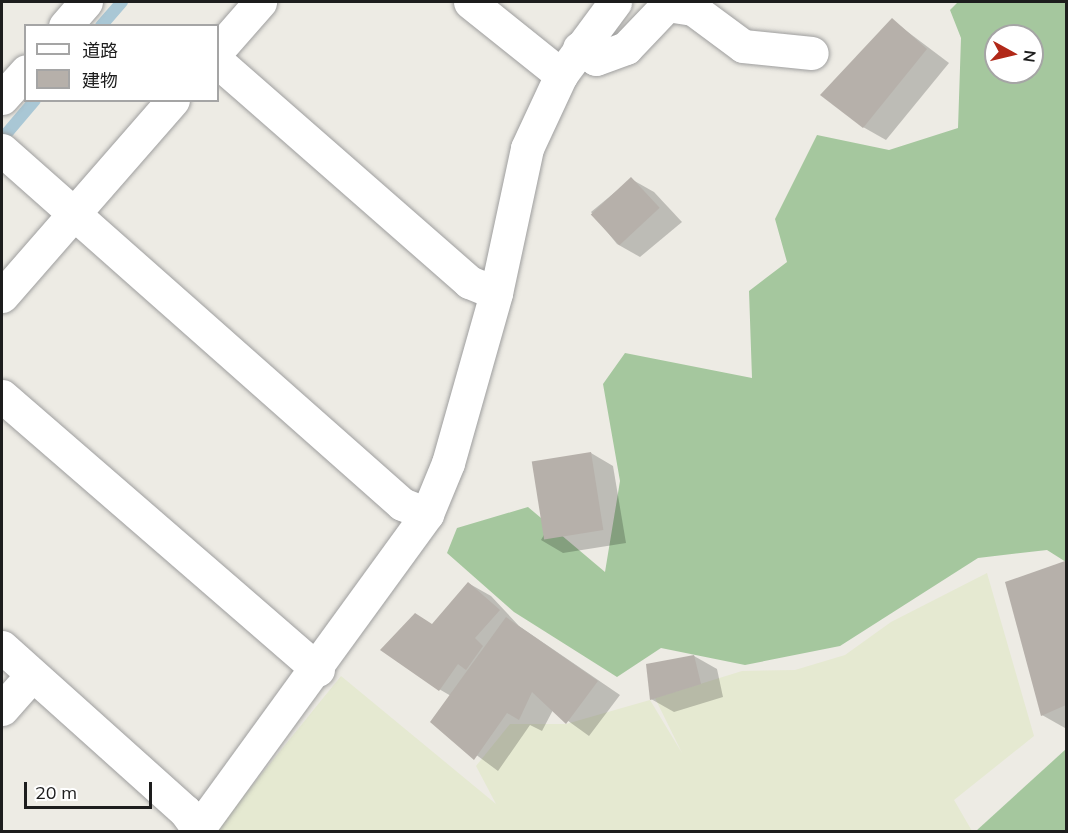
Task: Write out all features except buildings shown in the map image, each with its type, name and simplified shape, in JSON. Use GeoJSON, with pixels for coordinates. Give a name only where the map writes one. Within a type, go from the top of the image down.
{"type":"FeatureCollection","features":[{"type":"Feature","properties":{"kind":"street"},"geometry":{"type":"LineString","coordinates":[[67,24],[86,2]]}},
{"type":"Feature","properties":{"kind":"street"},"geometry":{"type":"LineString","coordinates":[[219,49],[260,2]]}},
{"type":"Feature","properties":{"kind":"street"},"geometry":{"type":"LineString","coordinates":[[470,2],[561,75]]}},
{"type":"Feature","properties":{"kind":"street"},"geometry":{"type":"LineString","coordinates":[[2,647],[198,831],[318,670],[427,514],[448,463],[496,293],[527,148],[561,75],[615,2]]}},
{"type":"Feature","properties":{"kind":"street"},"geometry":{"type":"LineString","coordinates":[[579,48],[596,59],[626,48],[667,5],[693,9],[742,46],[812,53]]}},
{"type":"Feature","properties":{"kind":"street"},"geometry":{"type":"LineString","coordinates":[[219,63],[469,282],[496,293]]}},
{"type":"Feature","properties":{"kind":"street"},"geometry":{"type":"LineString","coordinates":[[2,98],[24,73]]}},
{"type":"Feature","properties":{"kind":"street"},"geometry":{"type":"LineString","coordinates":[[2,296],[171,102]]}},
{"type":"Feature","properties":{"kind":"street"},"geometry":{"type":"LineString","coordinates":[[2,150],[402,504],[427,514]]}},
{"type":"Feature","properties":{"kind":"street"},"geometry":{"type":"LineString","coordinates":[[2,396],[318,670]]}},
{"type":"Feature","properties":{"kind":"street"},"geometry":{"type":"LineString","coordinates":[[2,709],[32,675]]}},
{"type":"Feature","properties":{"kind":"green space"},"geometry":{"type":"Polygon","coordinates":[[[958,2],[1066,2],[1066,562],[1047,550],[978,558],[840,646],[745,665],[661,648],[617,677],[514,612],[447,553],[457,528],[528,507],[605,572],[620,481],[603,384],[625,353],[752,378],[749,291],[787,262],[775,219],[817,135],[889,150],[958,128],[961,38],[950,10],[958,2]]]}},
{"type":"Feature","properties":{"kind":"green space"},"geometry":{"type":"Polygon","coordinates":[[[987,573],[1034,736],[954,800],[972,831],[216,830],[341,676],[496,804],[476,766],[510,724],[566,724],[650,700],[682,753],[655,698],[742,671],[795,670],[845,655],[891,622],[987,573]]]}},
{"type":"Feature","properties":{"kind":"green space"},"geometry":{"type":"Polygon","coordinates":[[[1066,749],[1066,831],[976,831],[1066,749]]]}},
{"type":"Feature","properties":{"kind":"waterway"},"geometry":{"type":"LineString","coordinates":[[103,24],[122,2]]}},
{"type":"Feature","properties":{"kind":"waterway"},"geometry":{"type":"LineString","coordinates":[[2,139],[33,102]]}}]}
